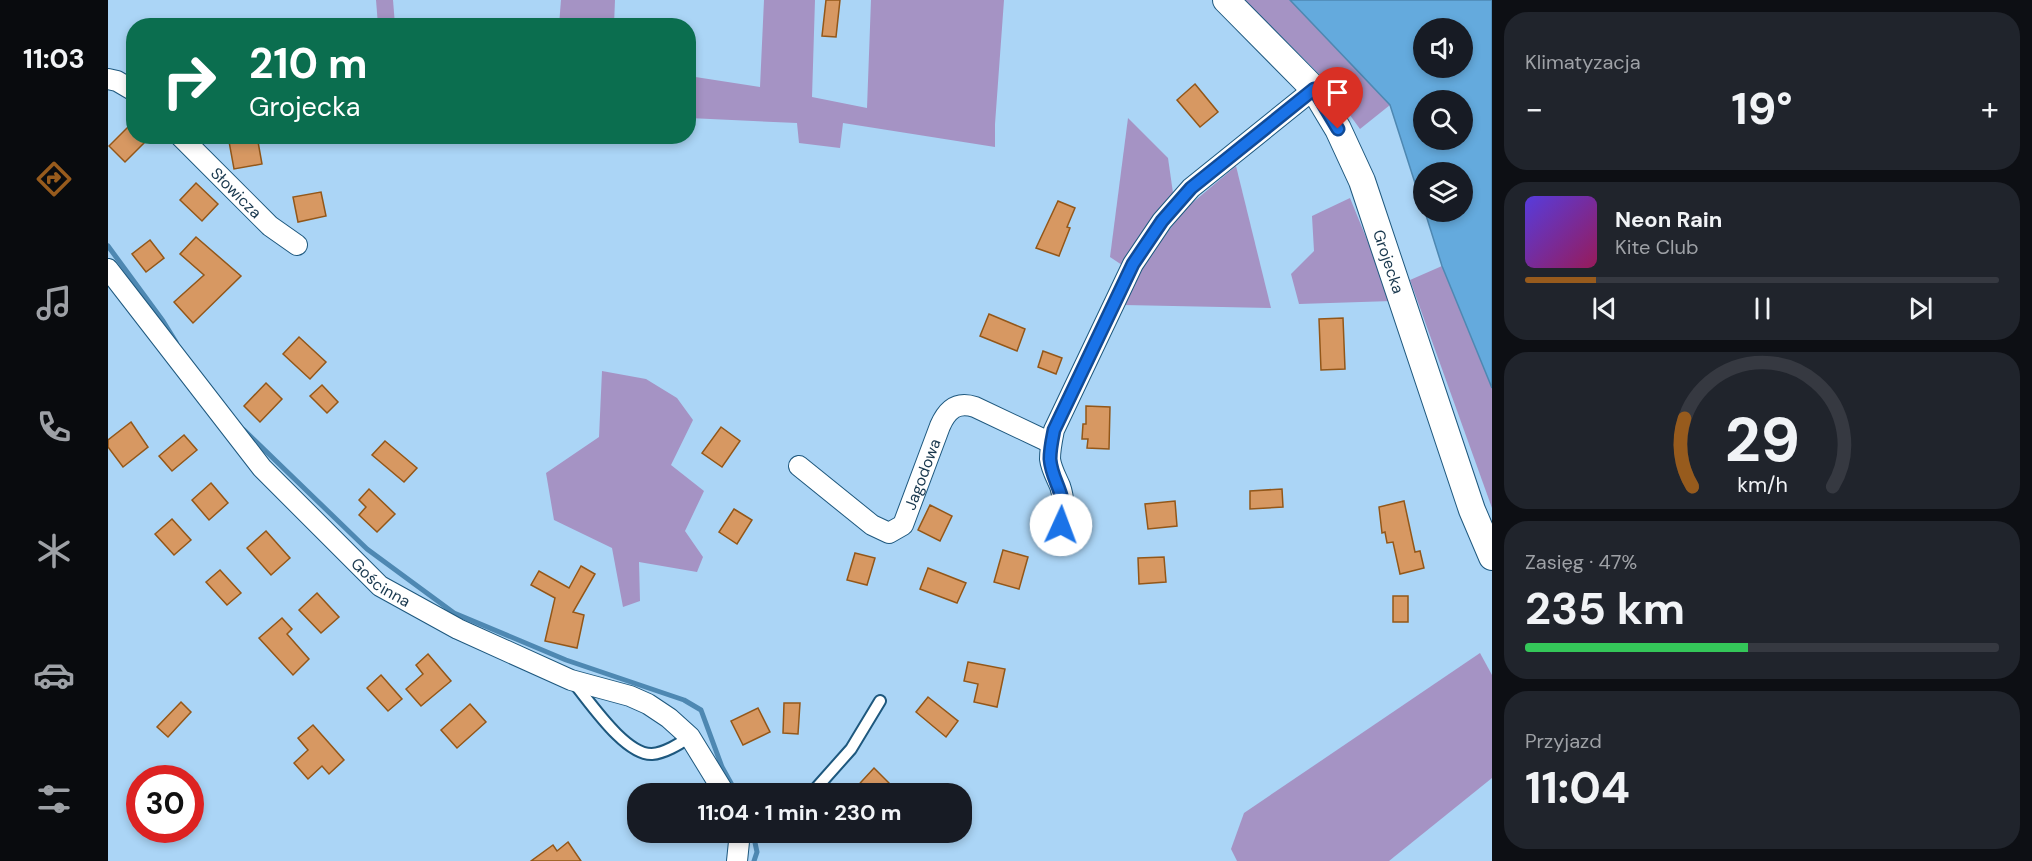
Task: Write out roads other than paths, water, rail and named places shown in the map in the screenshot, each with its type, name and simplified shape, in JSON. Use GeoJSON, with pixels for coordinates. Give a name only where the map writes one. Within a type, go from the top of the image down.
{"type":"FeatureCollection","features":[{"type":"Feature","properties":{"kind":"street","name":"Grojecka"},"geometry":{"type":"LineString","coordinates":[[1226,0],[1314,89],[1338,129],[1362,181],[1472,510],[1492,556]]}},
{"type":"Feature","properties":{"kind":"street"},"geometry":{"type":"LineString","coordinates":[[108,79],[126,87]]}},
{"type":"Feature","properties":{"kind":"street"},"geometry":{"type":"LineString","coordinates":[[1053,541],[1061,525],[1063,506],[1060,487],[1052,465],[1051,443],[1060,415],[1133,264],[1162,221],[1191,188],[1314,89]]}},
{"type":"Feature","properties":{"kind":"street","name":"Słowicza"},"geometry":{"type":"LineString","coordinates":[[188,144],[270,226],[297,244]]}},
{"type":"Feature","properties":{"kind":"street","name":"Gościnna"},"geometry":{"type":"LineString","coordinates":[[108,269],[262,468],[380,586],[458,629],[571,680],[639,700],[669,718],[690,737],[718,783]]}},
{"type":"Feature","properties":{"kind":"street","name":"Jagodowa"},"geometry":{"type":"LineString","coordinates":[[799,466],[872,525],[889,532],[903,525],[944,416],[952,408],[967,404],[1051,443]]}},
{"type":"Feature","properties":{"kind":"street"},"geometry":{"type":"LineString","coordinates":[[737,861],[739,843]]}},
{"type":"Feature","properties":{"kind":"lane"},"geometry":{"type":"LineString","coordinates":[[571,680],[632,748],[652,754],[676,746],[690,737]]}},
{"type":"Feature","properties":{"kind":"lane"},"geometry":{"type":"LineString","coordinates":[[821,783],[850,749],[880,700]]}},
{"type":"Feature","properties":{"kind":"water"},"geometry":{"type":"Polygon","coordinates":[[[1290,0],[1492,0],[1492,388],[1442,266],[1428,222],[1473,222],[1473,162],[1413,162],[1413,177],[1390,105],[1290,0]]]}},
{"type":"Feature","properties":{"kind":"waterway"},"geometry":{"type":"LineString","coordinates":[[108,246],[176,342]]}},
{"type":"Feature","properties":{"kind":"waterway"},"geometry":{"type":"LineString","coordinates":[[244,430],[367,549],[454,613],[566,660],[684,700],[701,710],[722,767],[731,783]]}},
{"type":"Feature","properties":{"kind":"waterway"},"geometry":{"type":"LineString","coordinates":[[754,861],[757,852],[755,843]]}}]}
